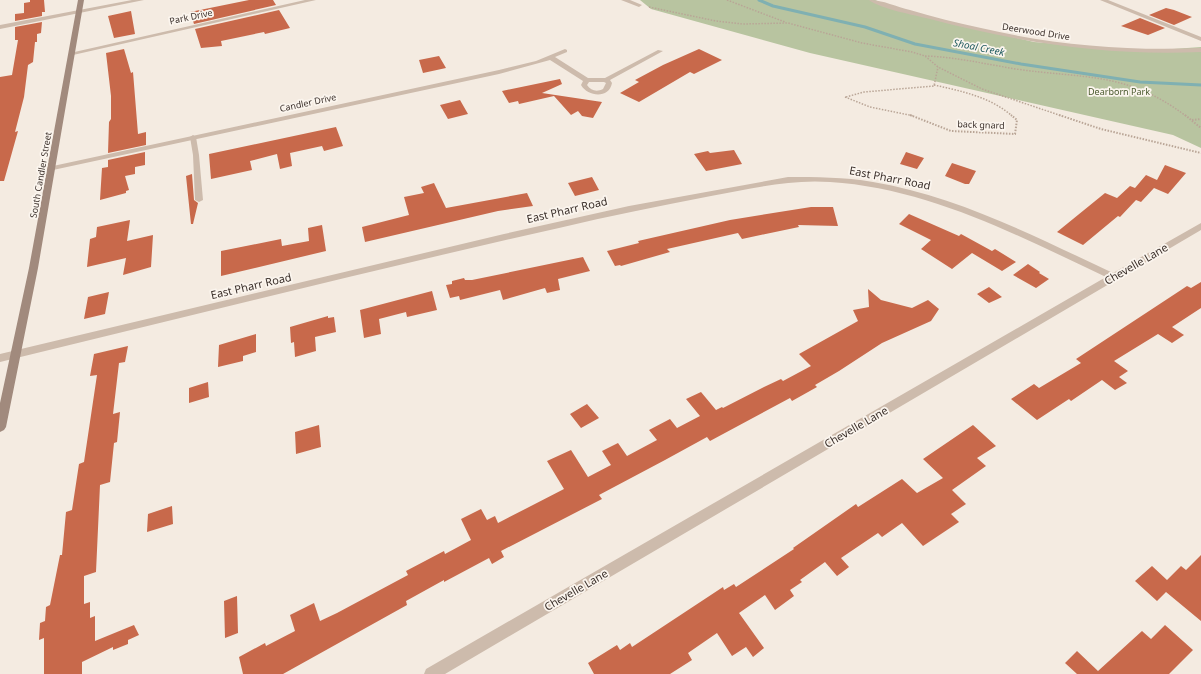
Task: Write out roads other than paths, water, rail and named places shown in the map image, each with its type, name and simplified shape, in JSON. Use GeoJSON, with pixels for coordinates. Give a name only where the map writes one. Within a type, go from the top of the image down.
{"type":"FeatureCollection","features":[{"type":"Feature","properties":{"kind":"main road","name":"South Candler Street"},"geometry":{"type":"LineString","coordinates":[[0,427],[18,352],[53,168],[81,0]]}},
{"type":"Feature","properties":{"kind":"street"},"geometry":{"type":"LineString","coordinates":[[0,27],[141,0]]}},
{"type":"Feature","properties":{"kind":"street","name":"Park Drive"},"geometry":{"type":"LineString","coordinates":[[72,53],[313,0]]}},
{"type":"Feature","properties":{"kind":"street"},"geometry":{"type":"LineString","coordinates":[[624,0],[639,5]]}},
{"type":"Feature","properties":{"kind":"street","name":"Deerwood Drive"},"geometry":{"type":"LineString","coordinates":[[872,0],[907,12],[1039,43],[1092,49],[1173,51],[1201,50]]}},
{"type":"Feature","properties":{"kind":"street"},"geometry":{"type":"LineString","coordinates":[[1102,0],[1201,39]]}},
{"type":"Feature","properties":{"kind":"street","name":"Candler Drive"},"geometry":{"type":"LineString","coordinates":[[53,168],[499,72],[565,51]]}},
{"type":"Feature","properties":{"kind":"street"},"geometry":{"type":"LineString","coordinates":[[550,57],[587,80],[606,80],[660,51]]}},
{"type":"Feature","properties":{"kind":"street"},"geometry":{"type":"LineString","coordinates":[[587,80],[584,85],[585,89],[590,92],[606,90],[609,87],[606,80]]}},
{"type":"Feature","properties":{"kind":"street","name":"East Pharr Road"},"geometry":{"type":"LineString","coordinates":[[0,358],[18,352],[300,287],[520,233],[644,206],[788,179],[811,178],[849,182],[899,190],[936,200],[1043,244],[1113,277]]}},
{"type":"Feature","properties":{"kind":"street","name":"Chevelle Lane"},"geometry":{"type":"LineString","coordinates":[[432,674],[1201,226]]}},
{"type":"Feature","properties":{"kind":"lane"},"geometry":{"type":"LineString","coordinates":[[193,137],[196,155],[199,200]]}},
{"type":"Feature","properties":{"kind":"waterway","name":"Shoal Creek"},"geometry":{"type":"LineString","coordinates":[[759,0],[773,6],[865,27],[915,44],[1021,64],[1140,82],[1201,85]]}},
{"type":"Feature","properties":{"kind":"park label","name":"Dearborn Park"},"geometry":{"type":"Point","coordinates":[1119,92]}}]}
